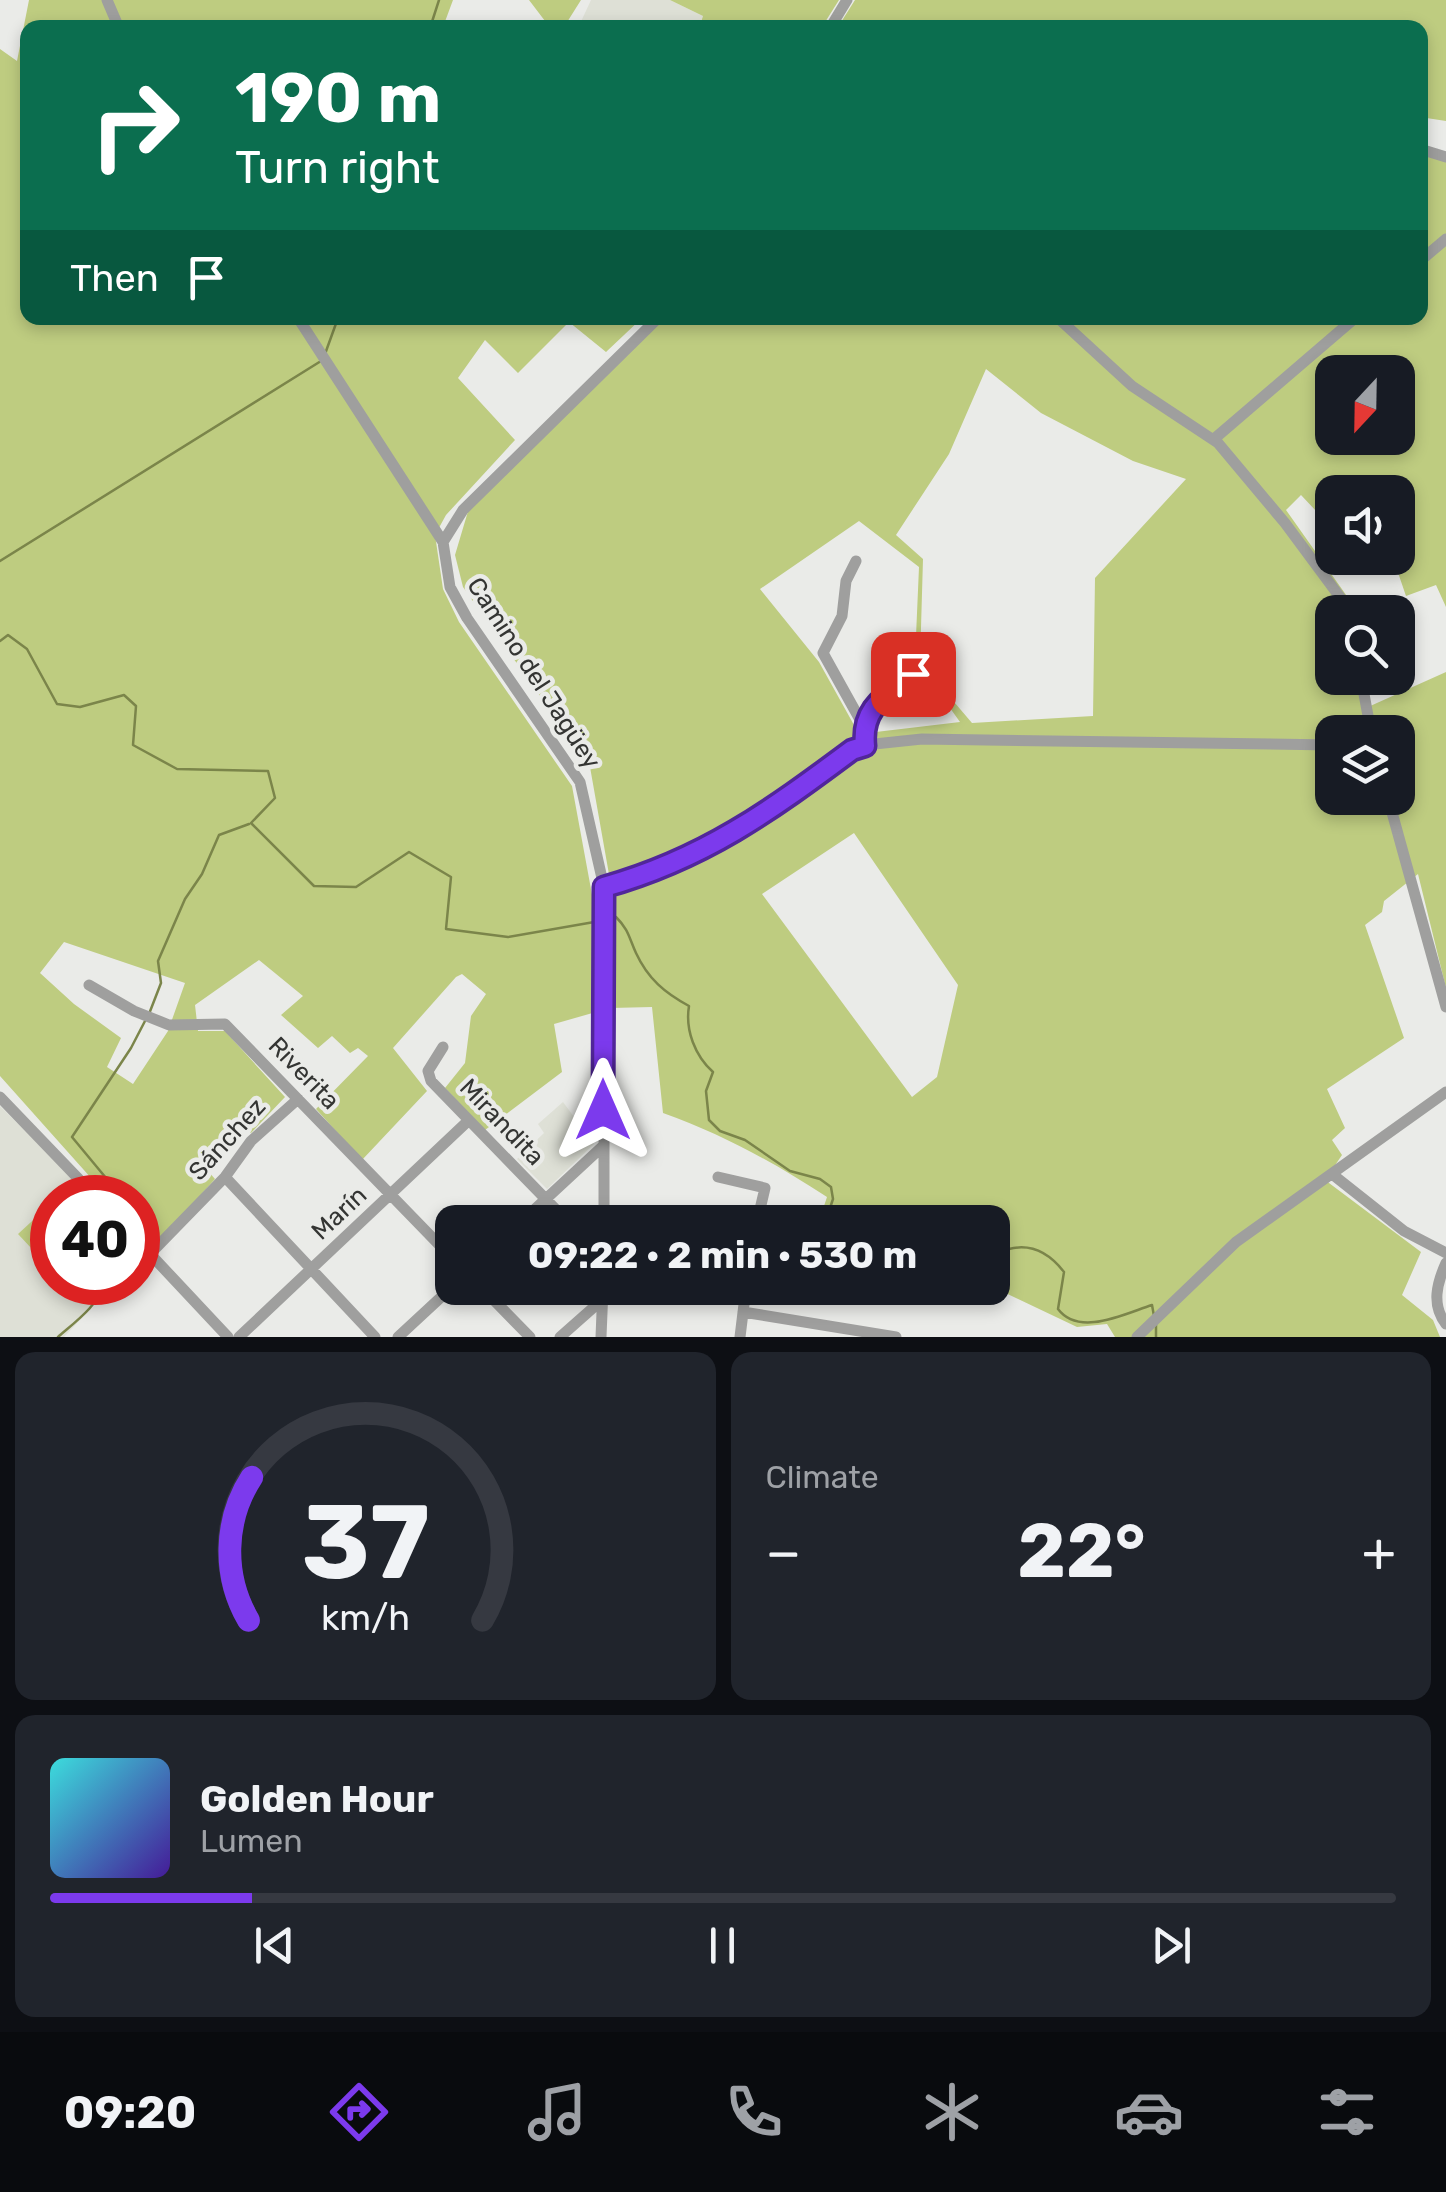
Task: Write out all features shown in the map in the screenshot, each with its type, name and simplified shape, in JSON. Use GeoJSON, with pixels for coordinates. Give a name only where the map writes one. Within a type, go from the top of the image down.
{"type":"FeatureCollection","features":[{"type":"Feature","properties":{"kind":"street","name":"Camino del Jagüey"},"geometry":{"type":"LineString","coordinates":[[303,325],[443,542],[450,587],[467,618],[580,782],[604,887],[604,1205]]}},
{"type":"Feature","properties":{"kind":"street"},"geometry":{"type":"LineString","coordinates":[[443,542],[463,510],[651,325]]}},
{"type":"Feature","properties":{"kind":"street"},"geometry":{"type":"LineString","coordinates":[[1066,325],[1132,386],[1214,439],[1285,523],[1338,595]]}},
{"type":"Feature","properties":{"kind":"street"},"geometry":{"type":"LineString","coordinates":[[1214,439],[1347,325]]}},
{"type":"Feature","properties":{"kind":"street"},"geometry":{"type":"LineString","coordinates":[[856,562],[846,581],[842,616],[823,653],[863,725],[865,746]]}},
{"type":"Feature","properties":{"kind":"street"},"geometry":{"type":"LineString","coordinates":[[863,725],[870,711],[918,666]]}},
{"type":"Feature","properties":{"kind":"street"},"geometry":{"type":"LineString","coordinates":[[604,887],[672,866],[731,836],[852,750],[865,746],[922,739],[1315,745]]}},
{"type":"Feature","properties":{"kind":"street"},"geometry":{"type":"LineString","coordinates":[[1393,815],[1446,1007]]}},
{"type":"Feature","properties":{"kind":"street","name":"Riverita"},"geometry":{"type":"LineString","coordinates":[[89,984],[134,1011],[169,1025],[225,1024],[435,1240]]}},
{"type":"Feature","properties":{"kind":"street","name":"Mirandita"},"geometry":{"type":"LineString","coordinates":[[443,1047],[428,1071],[430,1080],[551,1205]]}},
{"type":"Feature","properties":{"kind":"street"},"geometry":{"type":"LineString","coordinates":[[1138,1337],[1236,1242],[1446,1092]]}},
{"type":"Feature","properties":{"kind":"street"},"geometry":{"type":"LineString","coordinates":[[0,1097],[75,1175]]}},
{"type":"Feature","properties":{"kind":"street","name":"Sánchez"},"geometry":{"type":"LineString","coordinates":[[160,1244],[226,1177],[251,1141],[298,1099]]}},
{"type":"Feature","properties":{"kind":"street","name":"Marín"},"geometry":{"type":"LineString","coordinates":[[239,1337],[468,1121]]}},
{"type":"Feature","properties":{"kind":"street"},"geometry":{"type":"LineString","coordinates":[[538,1205],[603,1146]]}},
{"type":"Feature","properties":{"kind":"street"},"geometry":{"type":"LineString","coordinates":[[1332,1174],[1404,1231],[1446,1253]]}},
{"type":"Feature","properties":{"kind":"street"},"geometry":{"type":"LineString","coordinates":[[226,1177],[376,1337]]}},
{"type":"Feature","properties":{"kind":"street"},"geometry":{"type":"LineString","coordinates":[[718,1177],[765,1188],[761,1205]]}},
{"type":"Feature","properties":{"kind":"street"},"geometry":{"type":"LineString","coordinates":[[1446,1263],[1436,1285],[1439,1315],[1446,1324]]}},
{"type":"Feature","properties":{"kind":"street"},"geometry":{"type":"LineString","coordinates":[[160,1265],[228,1337]]}},
{"type":"Feature","properties":{"kind":"street"},"geometry":{"type":"LineString","coordinates":[[398,1337],[435,1303]]}},
{"type":"Feature","properties":{"kind":"street"},"geometry":{"type":"LineString","coordinates":[[499,1305],[530,1337]]}},
{"type":"Feature","properties":{"kind":"street"},"geometry":{"type":"LineString","coordinates":[[560,1337],[591,1305]]}},
{"type":"Feature","properties":{"kind":"street"},"geometry":{"type":"LineString","coordinates":[[601,1337],[602,1305]]}},
{"type":"Feature","properties":{"kind":"street"},"geometry":{"type":"LineString","coordinates":[[740,1337],[743,1305]]}},
{"type":"Feature","properties":{"kind":"street"},"geometry":{"type":"LineString","coordinates":[[742,1312],[896,1337]]}},
{"type":"Feature","properties":{"kind":"shaded area"},"geometry":{"type":"Polygon","coordinates":[[[591,0],[670,0],[703,16],[702,20],[582,20],[591,0]]]}},
{"type":"Feature","properties":{"kind":"shaded area"},"geometry":{"type":"Polygon","coordinates":[[[563,1102],[594,1144],[547,1189],[517,1159],[544,1133],[538,1124],[563,1102]]]}},
{"type":"Feature","properties":{"kind":"shaded area"},"geometry":{"type":"Polygon","coordinates":[[[0,1106],[70,1175],[30,1175],[30,1305],[94,1305],[64,1337],[0,1337],[0,1106]]]}},
{"type":"Feature","properties":{"kind":"green space"},"geometry":{"type":"Polygon","coordinates":[[[29,0],[453,0],[446,20],[25,20],[29,0]]]}},
{"type":"Feature","properties":{"kind":"green space"},"geometry":{"type":"Polygon","coordinates":[[[529,0],[581,0],[568,20],[544,20],[529,0]]]}},
{"type":"Feature","properties":{"kind":"green space"},"geometry":{"type":"Polygon","coordinates":[[[670,0],[839,0],[826,20],[702,20],[703,16],[670,0]]]}},
{"type":"Feature","properties":{"kind":"green space"},"geometry":{"type":"Polygon","coordinates":[[[855,0],[1446,0],[1446,121],[1428,118],[1428,20],[842,20],[855,0]]]}},
{"type":"Feature","properties":{"kind":"green space"},"geometry":{"type":"Polygon","coordinates":[[[20,46],[20,325],[566,325],[518,373],[485,340],[458,378],[515,440],[446,515],[435,535],[443,589],[459,622],[572,786],[593,900],[596,1012],[554,1024],[562,1072],[485,1130],[445,1088],[465,1063],[471,1016],[486,994],[462,974],[456,977],[393,1048],[427,1091],[362,1160],[316,1109],[368,1056],[358,1048],[350,1053],[332,1036],[318,1048],[281,1015],[303,996],[259,960],[195,1005],[198,1031],[225,1031],[285,1097],[251,1133],[233,1121],[201,1163],[215,1179],[160,1240],[160,1175],[88,1175],[0,1076],[0,49],[17,61],[20,46]],[[64,942],[40,973],[121,1038],[107,1067],[133,1084],[168,1031],[185,983],[64,942]]]}},
{"type":"Feature","properties":{"kind":"green space"},"geometry":{"type":"Polygon","coordinates":[[[1428,155],[1446,161],[1446,607],[1436,585],[1406,595],[1399,575],[1415,575],[1415,475],[1315,475],[1315,510],[1301,495],[1286,510],[1315,551],[1315,575],[1332,575],[1346,595],[1315,595],[1315,695],[1367,695],[1368,707],[1395,695],[1415,695],[1415,686],[1446,672],[1446,988],[1418,874],[1384,901],[1382,912],[1365,925],[1404,1038],[1327,1089],[1345,1128],[1332,1140],[1342,1155],[1325,1180],[1421,1252],[1402,1295],[1433,1320],[1440,1337],[1115,1337],[1107,1324],[1077,1327],[1010,1295],[1010,1205],[824,1205],[827,1197],[767,1161],[663,1113],[652,1007],[611,1008],[610,880],[590,767],[463,587],[455,555],[469,508],[658,325],[1428,325],[1428,155]],[[986,369],[949,454],[896,535],[923,559],[920,662],[972,723],[1093,716],[1095,578],[1186,479],[1133,461],[1041,413],[986,369]],[[859,521],[760,589],[819,662],[859,734],[960,722],[915,659],[919,567],[859,521]],[[854,833],[762,894],[912,1097],[937,1077],[958,985],[854,833]]]}},
{"type":"Feature","properties":{"kind":"green space"},"geometry":{"type":"Polygon","coordinates":[[[573,325],[635,325],[606,352],[573,325]]]}},
{"type":"Feature","properties":{"kind":"green space"},"geometry":{"type":"Polygon","coordinates":[[[30,1223],[30,1247],[18,1234],[30,1223]]]}},
{"type":"Feature","properties":{"kind":"waterway"},"geometry":{"type":"LineString","coordinates":[[433,20],[439,0]]}},
{"type":"Feature","properties":{"kind":"waterway"},"geometry":{"type":"LineString","coordinates":[[325,354],[335,325]]}},
{"type":"Feature","properties":{"kind":"waterway"},"geometry":{"type":"LineString","coordinates":[[0,561],[321,361]]}},
{"type":"Feature","properties":{"kind":"waterway"},"geometry":{"type":"LineString","coordinates":[[0,641],[8,635],[27,649],[57,704],[80,707],[124,695],[136,706],[133,745],[177,769],[268,771],[275,798],[251,823],[314,886],[356,887],[409,852],[451,877],[446,929],[508,937],[600,921]]}},
{"type":"Feature","properties":{"kind":"waterway"},"geometry":{"type":"LineString","coordinates":[[149,1014],[161,983],[158,961],[185,899],[202,874],[219,835],[249,824]]}},
{"type":"Feature","properties":{"kind":"waterway"},"geometry":{"type":"LineString","coordinates":[[607,919],[616,917],[652,978],[689,1006],[693,1042],[713,1072],[706,1091],[709,1120],[720,1131],[745,1140],[790,1171],[820,1179],[831,1187],[831,1205]]}},
{"type":"Feature","properties":{"kind":"waterway"},"geometry":{"type":"LineString","coordinates":[[104,1175],[72,1137],[145,1021]]}},
{"type":"Feature","properties":{"kind":"waterway"},"geometry":{"type":"LineString","coordinates":[[1010,1249],[1040,1252],[1059,1266],[1064,1272],[1058,1309],[1067,1317],[1102,1321],[1152,1305],[1154,1316]]}},
{"type":"Feature","properties":{"kind":"waterway"},"geometry":{"type":"LineString","coordinates":[[58,1337],[93,1305]]}},
{"type":"Feature","properties":{"kind":"waterway"},"geometry":{"type":"LineString","coordinates":[[1156,1323],[1156,1337]]}},
{"type":"Feature","properties":{"kind":"route"},"geometry":{"type":"LineString","coordinates":[[603,1110],[604,887],[672,866],[731,836],[852,750],[865,746],[863,725],[870,711],[913,674]]}}]}
